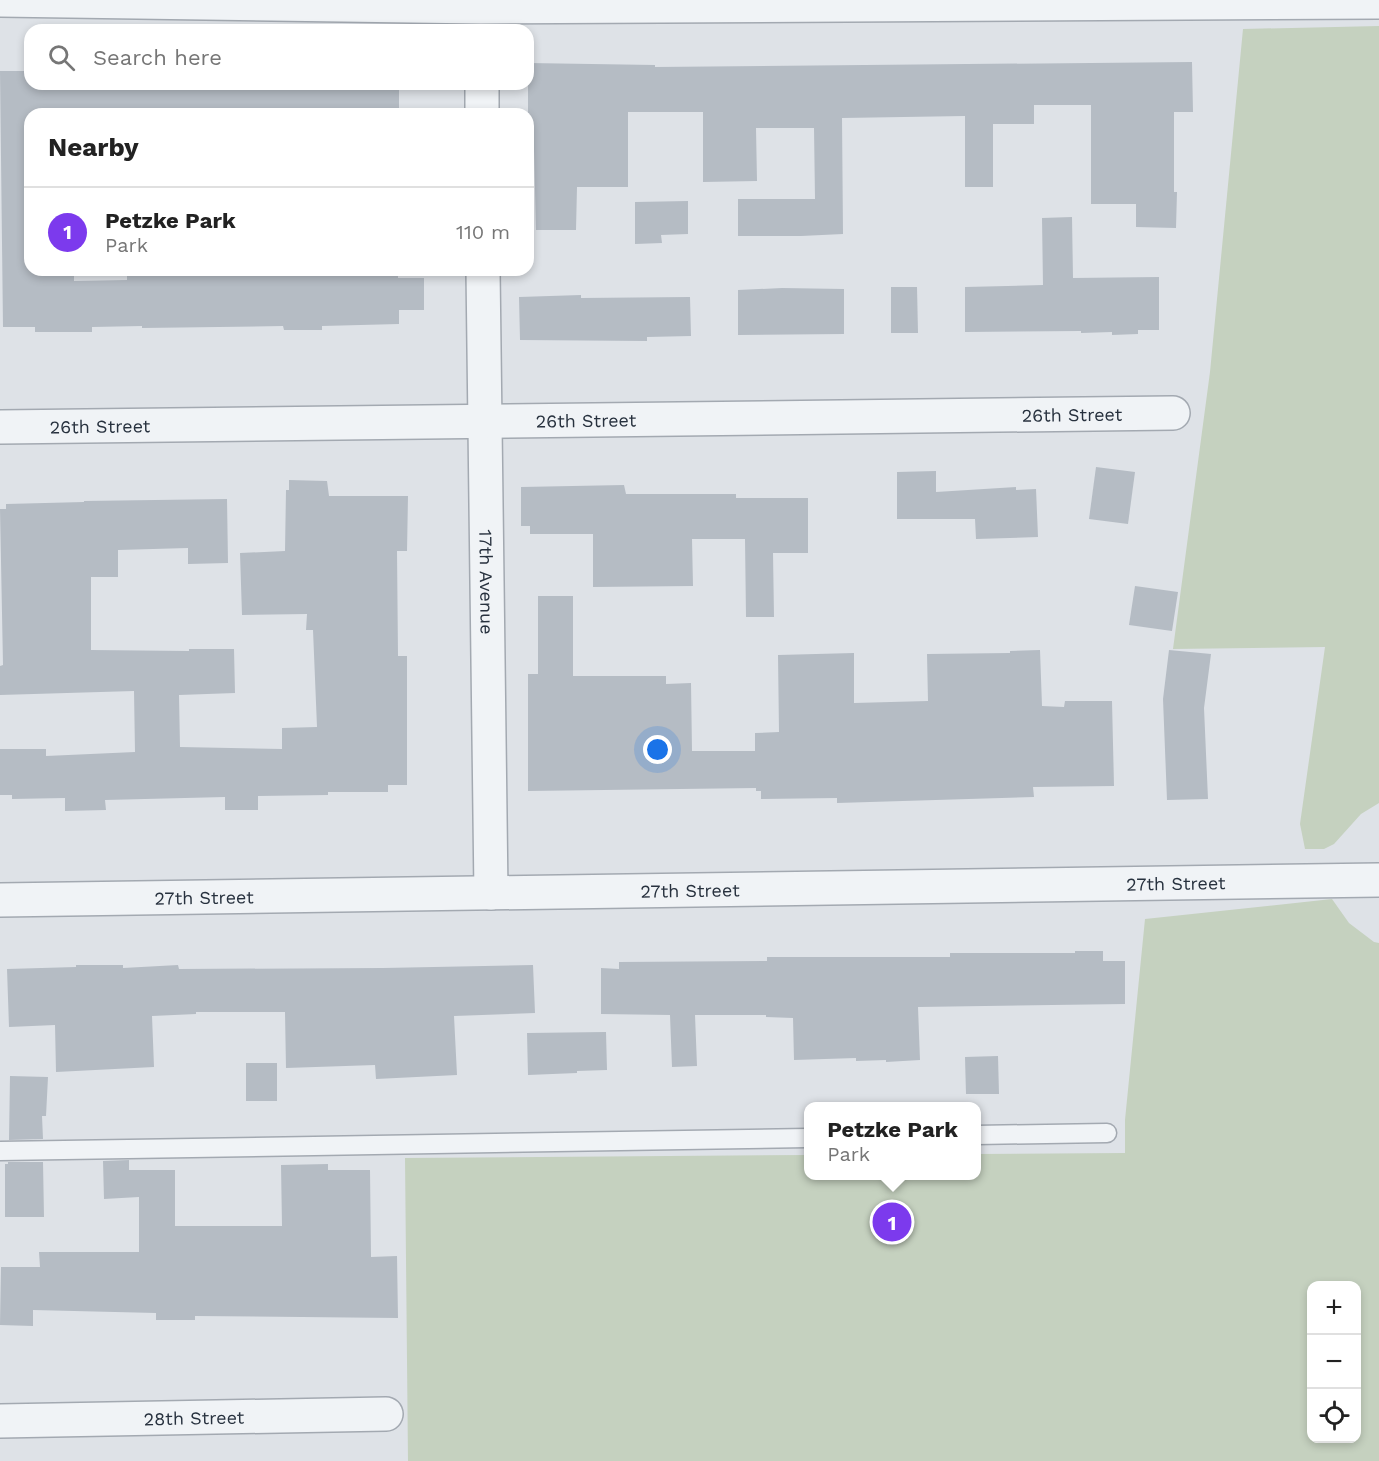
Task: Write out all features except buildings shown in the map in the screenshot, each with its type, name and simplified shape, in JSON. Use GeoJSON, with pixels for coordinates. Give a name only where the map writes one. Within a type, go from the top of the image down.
{"type":"FeatureCollection","features":[{"type":"Feature","properties":{"kind":"street"},"geometry":{"type":"LineString","coordinates":[[0,0],[481,12],[1379,2]]}},
{"type":"Feature","properties":{"kind":"street"},"geometry":{"type":"LineString","coordinates":[[482,90],[482,108]]}},
{"type":"Feature","properties":{"kind":"street","name":"17th Avenue"},"geometry":{"type":"LineString","coordinates":[[483,276],[491,893]]}},
{"type":"Feature","properties":{"kind":"street","name":"26th Street"},"geometry":{"type":"LineString","coordinates":[[0,427],[1173,413]]}},
{"type":"Feature","properties":{"kind":"street","name":"27th Street"},"geometry":{"type":"LineString","coordinates":[[0,900],[1379,880]]}},
{"type":"Feature","properties":{"kind":"street","name":"28th Street"},"geometry":{"type":"LineString","coordinates":[[0,1421],[386,1414]]}},
{"type":"Feature","properties":{"kind":"lane"},"geometry":{"type":"LineString","coordinates":[[981,1135],[1107,1133]]}},
{"type":"Feature","properties":{"kind":"lane"},"geometry":{"type":"LineString","coordinates":[[0,1151],[804,1138]]}},
{"type":"Feature","properties":{"kind":"green space"},"geometry":{"type":"Polygon","coordinates":[[[1379,26],[1379,803],[1361,814],[1334,844],[1324,849],[1305,849],[1300,824],[1325,647],[1173,649],[1210,372],[1243,29],[1379,26]]]}},
{"type":"Feature","properties":{"kind":"green space"},"geometry":{"type":"Polygon","coordinates":[[[1332,899],[1349,923],[1374,942],[1379,943],[1379,1461],[408,1461],[405,1158],[804,1155],[804,1180],[981,1180],[981,1154],[1125,1153],[1125,1120],[1145,919],[1332,899]]]}},
{"type":"Feature","properties":{"kind":"place","name":"Petzke Park"},"geometry":{"type":"Point","coordinates":[892,1222]}}]}
